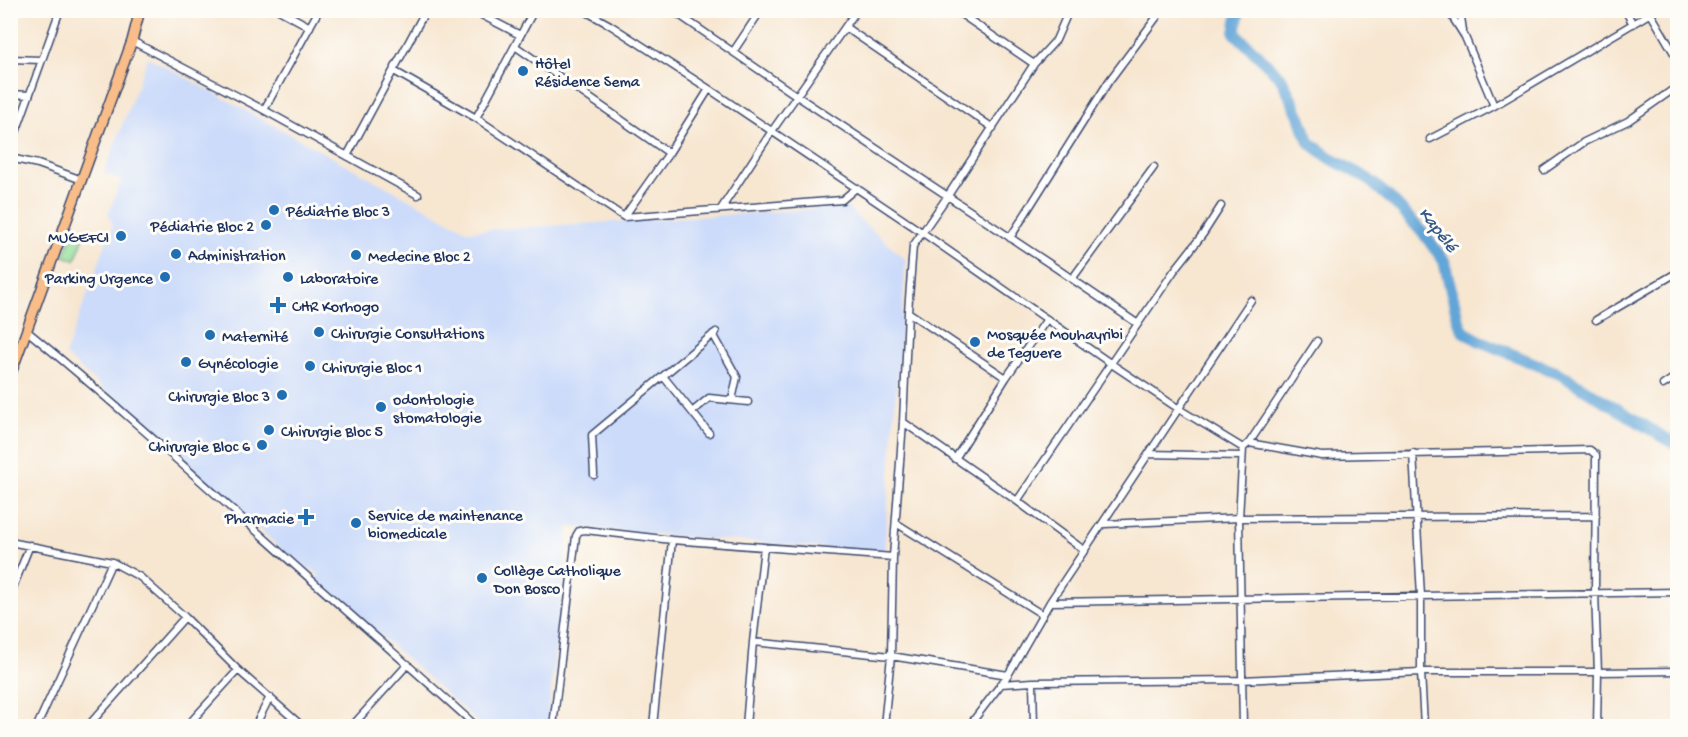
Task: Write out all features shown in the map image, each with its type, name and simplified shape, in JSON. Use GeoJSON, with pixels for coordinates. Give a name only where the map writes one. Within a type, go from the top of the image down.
{"type":"FeatureCollection","features":[{"type":"Feature","properties":{"kind":"main road"},"geometry":{"type":"LineString","coordinates":[[10,376],[132,41],[140,10]]}},
{"type":"Feature","properties":{"kind":"street"},"geometry":{"type":"LineString","coordinates":[[10,149],[60,10]]}},
{"type":"Feature","properties":{"kind":"street"},"geometry":{"type":"LineString","coordinates":[[279,10],[310,27]]}},
{"type":"Feature","properties":{"kind":"street"},"geometry":{"type":"LineString","coordinates":[[264,110],[319,10]]}},
{"type":"Feature","properties":{"kind":"street"},"geometry":{"type":"LineString","coordinates":[[347,156],[426,10]]}},
{"type":"Feature","properties":{"kind":"street"},"geometry":{"type":"LineString","coordinates":[[472,10],[520,35]]}},
{"type":"Feature","properties":{"kind":"street"},"geometry":{"type":"LineString","coordinates":[[476,118],[534,10]]}},
{"type":"Feature","properties":{"kind":"street"},"geometry":{"type":"LineString","coordinates":[[583,10],[709,89],[923,233],[1110,363],[1242,448]]}},
{"type":"Feature","properties":{"kind":"street"},"geometry":{"type":"LineString","coordinates":[[672,10],[1138,324]]}},
{"type":"Feature","properties":{"kind":"street"},"geometry":{"type":"LineString","coordinates":[[733,52],[761,10]]}},
{"type":"Feature","properties":{"kind":"street"},"geometry":{"type":"LineString","coordinates":[[721,209],[856,10]]}},
{"type":"Feature","properties":{"kind":"street"},"geometry":{"type":"LineString","coordinates":[[955,10],[1034,64]]}},
{"type":"Feature","properties":{"kind":"street"},"geometry":{"type":"LineString","coordinates":[[884,726],[891,656],[893,557],[913,246],[1034,64],[1056,40],[1069,10]]}},
{"type":"Feature","properties":{"kind":"street"},"geometry":{"type":"LineString","coordinates":[[1448,10],[1465,37],[1494,106]]}},
{"type":"Feature","properties":{"kind":"street"},"geometry":{"type":"LineString","coordinates":[[1460,10],[1465,37]]}},
{"type":"Feature","properties":{"kind":"street"},"geometry":{"type":"LineString","coordinates":[[1625,10],[1633,24]]}},
{"type":"Feature","properties":{"kind":"street"},"geometry":{"type":"LineString","coordinates":[[1430,139],[1494,106],[1654,12],[1677,60]]}},
{"type":"Feature","properties":{"kind":"street"},"geometry":{"type":"LineString","coordinates":[[1010,238],[1109,81],[1159,15]]}},
{"type":"Feature","properties":{"kind":"street"},"geometry":{"type":"LineString","coordinates":[[845,27],[993,128]]}},
{"type":"Feature","properties":{"kind":"street"},"geometry":{"type":"LineString","coordinates":[[132,41],[264,110],[418,195]]}},
{"type":"Feature","properties":{"kind":"street"},"geometry":{"type":"LineString","coordinates":[[515,46],[669,153]]}},
{"type":"Feature","properties":{"kind":"street"},"geometry":{"type":"LineString","coordinates":[[10,59],[42,60]]}},
{"type":"Feature","properties":{"kind":"street"},"geometry":{"type":"LineString","coordinates":[[394,71],[476,118],[624,217],[842,200],[855,189]]}},
{"type":"Feature","properties":{"kind":"street"},"geometry":{"type":"LineString","coordinates":[[1544,170],[1584,142],[1628,121],[1677,86]]}},
{"type":"Feature","properties":{"kind":"street"},"geometry":{"type":"LineString","coordinates":[[624,217],[669,153],[709,89]]}},
{"type":"Feature","properties":{"kind":"street"},"geometry":{"type":"LineString","coordinates":[[10,94],[29,95]]}},
{"type":"Feature","properties":{"kind":"street"},"geometry":{"type":"LineString","coordinates":[[10,158],[30,162],[82,180]]}},
{"type":"Feature","properties":{"kind":"street"},"geometry":{"type":"LineString","coordinates":[[1072,279],[1154,167]]}},
{"type":"Feature","properties":{"kind":"street"},"geometry":{"type":"LineString","coordinates":[[1017,501],[1174,270],[1203,234],[1221,206]]}},
{"type":"Feature","properties":{"kind":"street"},"geometry":{"type":"LineString","coordinates":[[1596,321],[1677,272]]}},
{"type":"Feature","properties":{"kind":"street"},"geometry":{"type":"LineString","coordinates":[[969,726],[1008,675],[1050,602],[1251,300]]}},
{"type":"Feature","properties":{"kind":"street"},"geometry":{"type":"LineString","coordinates":[[908,312],[1006,378]]}},
{"type":"Feature","properties":{"kind":"street"},"geometry":{"type":"LineString","coordinates":[[955,459],[1006,378],[1047,319]]}},
{"type":"Feature","properties":{"kind":"street"},"geometry":{"type":"LineString","coordinates":[[27,331],[148,434],[476,726]]}},
{"type":"Feature","properties":{"kind":"street"},"geometry":{"type":"LineString","coordinates":[[594,475],[592,435],[714,333],[736,377],[732,400]]}},
{"type":"Feature","properties":{"kind":"street"},"geometry":{"type":"LineString","coordinates":[[1244,726],[1239,518],[1242,448],[1249,442],[1317,341]]}},
{"type":"Feature","properties":{"kind":"street"},"geometry":{"type":"LineString","coordinates":[[1662,385],[1677,375]]}},
{"type":"Feature","properties":{"kind":"street"},"geometry":{"type":"LineString","coordinates":[[663,376],[709,433]]}},
{"type":"Feature","properties":{"kind":"street"},"geometry":{"type":"LineString","coordinates":[[692,412],[709,398],[748,402]]}},
{"type":"Feature","properties":{"kind":"street"},"geometry":{"type":"LineString","coordinates":[[903,422],[1017,501],[1084,551]]}},
{"type":"Feature","properties":{"kind":"street"},"geometry":{"type":"LineString","coordinates":[[1249,442],[1322,456],[1590,450],[1596,455],[1597,726]]}},
{"type":"Feature","properties":{"kind":"street"},"geometry":{"type":"LineString","coordinates":[[1413,453],[1418,517],[1424,726]]}},
{"type":"Feature","properties":{"kind":"street"},"geometry":{"type":"LineString","coordinates":[[1149,454],[1242,456]]}},
{"type":"Feature","properties":{"kind":"street"},"geometry":{"type":"LineString","coordinates":[[1104,524],[1239,518],[1596,516]]}},
{"type":"Feature","properties":{"kind":"street"},"geometry":{"type":"LineString","coordinates":[[896,523],[1043,615]]}},
{"type":"Feature","properties":{"kind":"street"},"geometry":{"type":"LineString","coordinates":[[553,726],[577,533],[585,530],[672,540],[893,557]]}},
{"type":"Feature","properties":{"kind":"street"},"geometry":{"type":"LineString","coordinates":[[653,726],[672,540]]}},
{"type":"Feature","properties":{"kind":"street"},"geometry":{"type":"LineString","coordinates":[[10,543],[112,562],[140,577],[185,617],[238,670],[302,726]]}},
{"type":"Feature","properties":{"kind":"street"},"geometry":{"type":"LineString","coordinates":[[10,595],[30,546]]}},
{"type":"Feature","properties":{"kind":"street"},"geometry":{"type":"LineString","coordinates":[[746,726],[764,547]]}},
{"type":"Feature","properties":{"kind":"street"},"geometry":{"type":"LineString","coordinates":[[36,726],[112,562]]}},
{"type":"Feature","properties":{"kind":"street"},"geometry":{"type":"LineString","coordinates":[[1050,602],[1677,592]]}},
{"type":"Feature","properties":{"kind":"street"},"geometry":{"type":"LineString","coordinates":[[88,726],[185,617]]}},
{"type":"Feature","properties":{"kind":"street"},"geometry":{"type":"LineString","coordinates":[[753,642],[891,656],[1008,675]]}},
{"type":"Feature","properties":{"kind":"street"},"geometry":{"type":"LineString","coordinates":[[352,726],[408,664]]}},
{"type":"Feature","properties":{"kind":"street"},"geometry":{"type":"LineString","coordinates":[[188,726],[238,670]]}},
{"type":"Feature","properties":{"kind":"street"},"geometry":{"type":"LineString","coordinates":[[1000,684],[1242,680],[1421,672],[1677,671]]}},
{"type":"Feature","properties":{"kind":"street"},"geometry":{"type":"LineString","coordinates":[[1033,682],[1034,726]]}},
{"type":"Feature","properties":{"kind":"street"},"geometry":{"type":"LineString","coordinates":[[255,726],[270,697]]}},
{"type":"Feature","properties":{"kind":"shaded area"},"geometry":{"type":"Polygon","coordinates":[[[148,57],[468,231],[846,207],[906,260],[884,553],[569,527],[547,726],[482,726],[316,581],[319,574],[291,558],[65,355],[113,224],[108,214],[121,180],[104,173],[148,57]]]}},
{"type":"Feature","properties":{"kind":"green space"},"geometry":{"type":"Polygon","coordinates":[[[74,230],[85,234],[75,260],[64,256],[74,230]]]}},
{"type":"Feature","properties":{"kind":"waterway","name":"Kapélé"},"geometry":{"type":"LineString","coordinates":[[1239,10],[1235,33],[1281,78],[1301,119],[1309,142],[1330,158],[1368,179],[1392,200],[1424,234],[1444,261],[1458,319],[1464,332],[1480,341],[1560,374],[1678,446]]}},
{"type":"Feature","properties":{"kind":"place","name":"Hôtel Résidence Sema"},"geometry":{"type":"Point","coordinates":[523,71]}},
{"type":"Feature","properties":{"kind":"place","name":"Pédiatrie Bloc 3"},"geometry":{"type":"Point","coordinates":[274,210]}},
{"type":"Feature","properties":{"kind":"place","name":"Pédiatrie Bloc 2"},"geometry":{"type":"Point","coordinates":[266,225]}},
{"type":"Feature","properties":{"kind":"place","name":"MUGEFCI"},"geometry":{"type":"Point","coordinates":[121,236]}},
{"type":"Feature","properties":{"kind":"place","name":"Administration"},"geometry":{"type":"Point","coordinates":[176,254]}},
{"type":"Feature","properties":{"kind":"place","name":"Medecine Bloc 2"},"geometry":{"type":"Point","coordinates":[356,255]}},
{"type":"Feature","properties":{"kind":"place","name":"Parking Urgence"},"geometry":{"type":"Point","coordinates":[165,277]}},
{"type":"Feature","properties":{"kind":"place","name":"Laboratoire"},"geometry":{"type":"Point","coordinates":[288,277]}},
{"type":"Feature","properties":{"kind":"place","name":"CHR Korhogo"},"geometry":{"type":"Point","coordinates":[278,305]}},
{"type":"Feature","properties":{"kind":"place","name":"Chirurgie Consultations"},"geometry":{"type":"Point","coordinates":[319,332]}},
{"type":"Feature","properties":{"kind":"place","name":"Maternité"},"geometry":{"type":"Point","coordinates":[210,335]}},
{"type":"Feature","properties":{"kind":"place","name":"Mosquée Mouhayribi de Teguere"},"geometry":{"type":"Point","coordinates":[975,342]}},
{"type":"Feature","properties":{"kind":"place","name":"Gynécologie"},"geometry":{"type":"Point","coordinates":[186,362]}},
{"type":"Feature","properties":{"kind":"place","name":"Chirurgie Bloc 1"},"geometry":{"type":"Point","coordinates":[310,366]}},
{"type":"Feature","properties":{"kind":"place","name":"Chirurgie Bloc 3"},"geometry":{"type":"Point","coordinates":[282,395]}},
{"type":"Feature","properties":{"kind":"place","name":"odontologie stomatologie"},"geometry":{"type":"Point","coordinates":[381,407]}},
{"type":"Feature","properties":{"kind":"place","name":"Chirurgie Bloc 5"},"geometry":{"type":"Point","coordinates":[269,430]}},
{"type":"Feature","properties":{"kind":"place","name":"Chirurgie Bloc 6"},"geometry":{"type":"Point","coordinates":[262,445]}},
{"type":"Feature","properties":{"kind":"place","name":"Pharmacie"},"geometry":{"type":"Point","coordinates":[306,517]}},
{"type":"Feature","properties":{"kind":"place","name":"Service de maintenance biomedicale"},"geometry":{"type":"Point","coordinates":[356,523]}},
{"type":"Feature","properties":{"kind":"place","name":"Collège Catholique Don Bosco"},"geometry":{"type":"Point","coordinates":[482,578]}}]}
